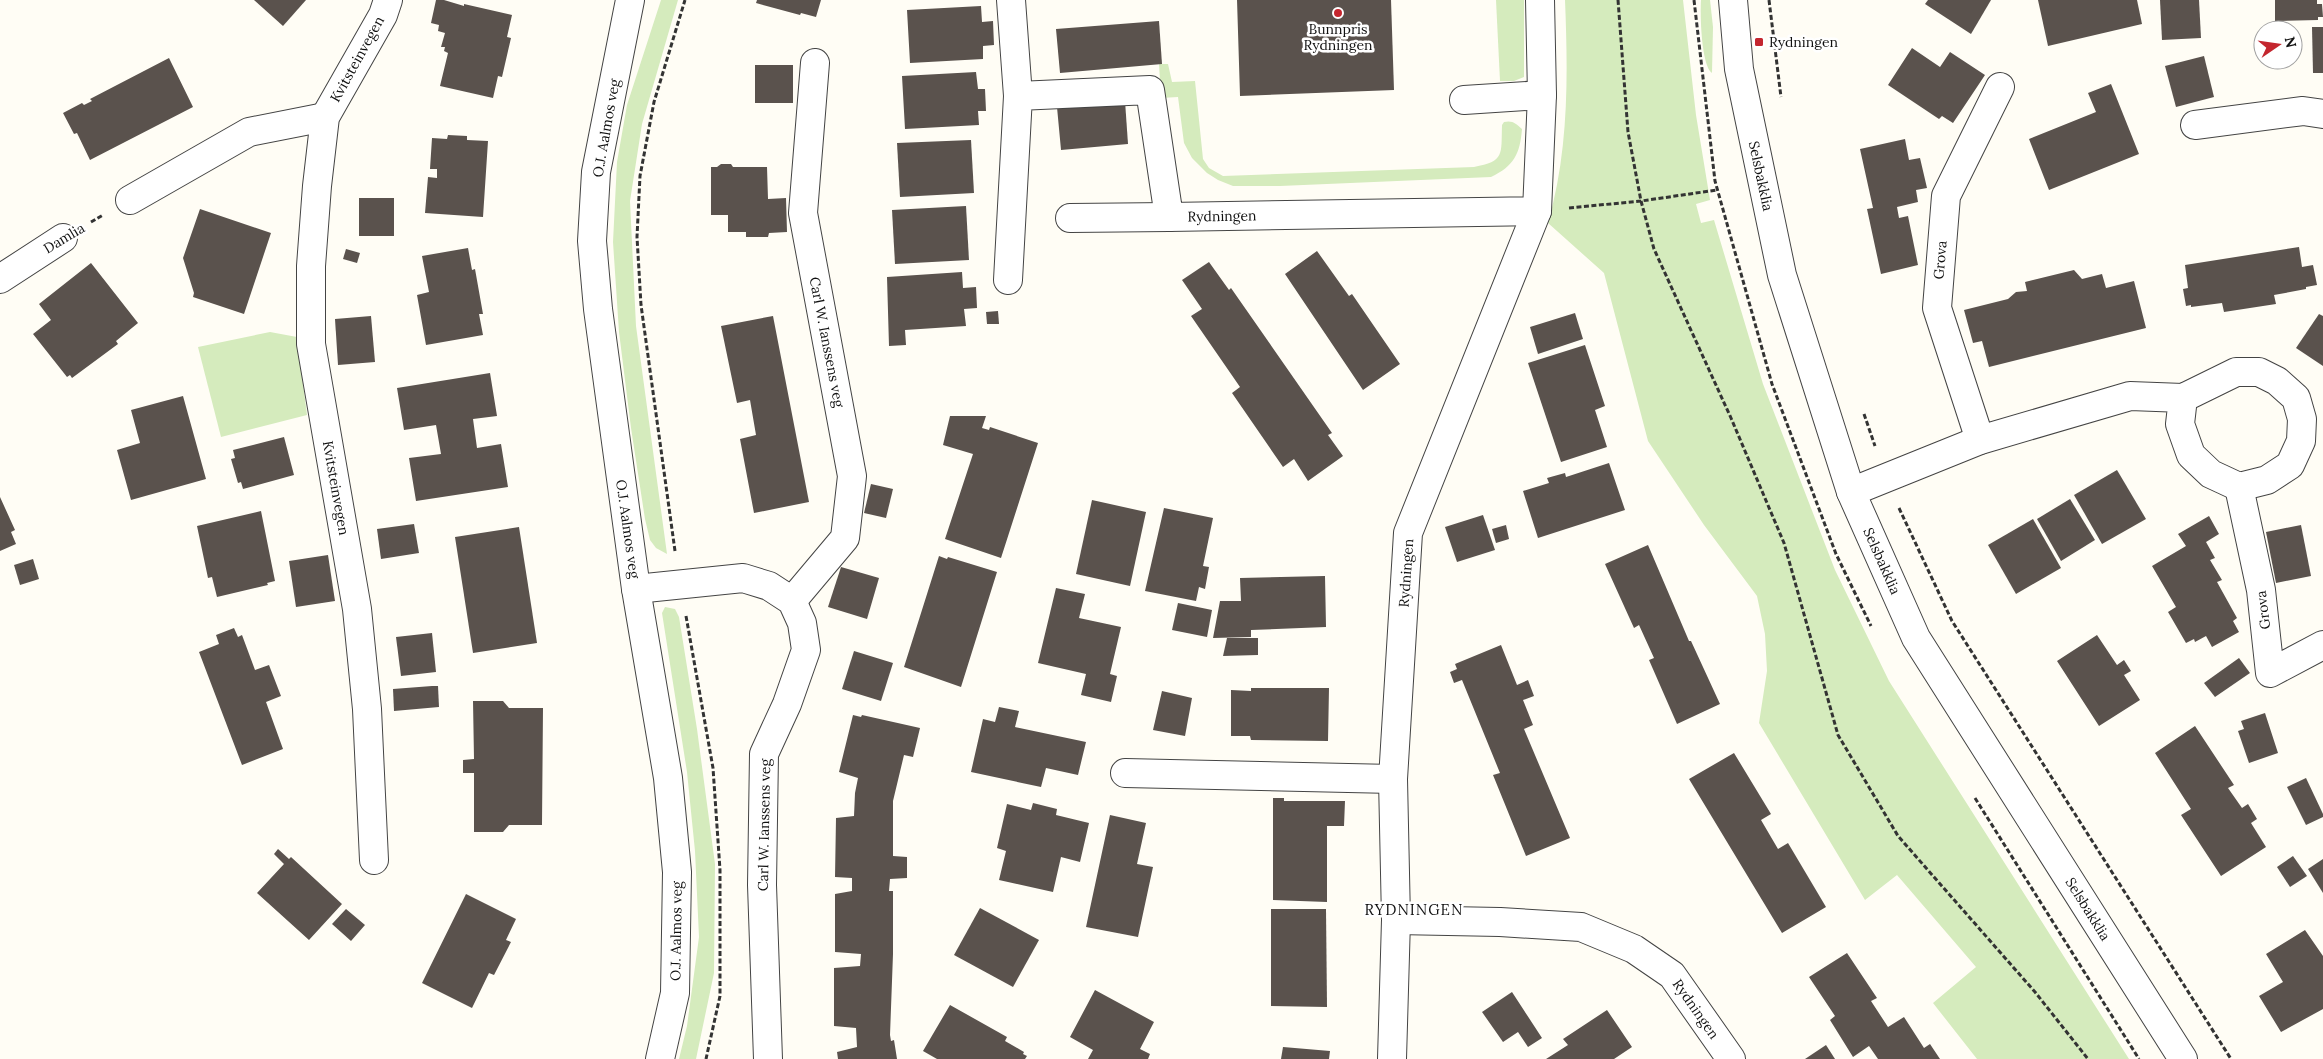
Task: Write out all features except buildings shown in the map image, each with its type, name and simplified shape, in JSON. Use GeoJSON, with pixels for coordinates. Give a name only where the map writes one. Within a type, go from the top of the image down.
{"type":"FeatureCollection","features":[{"type":"Feature","properties":{"kind":"street","name":"Kvitsteinvegen"},"geometry":{"type":"LineString","coordinates":[[374,860],[367,709],[357,609],[311,344],[311,266],[316,186],[325,117],[383,15],[388,0]]}},
{"type":"Feature","properties":{"kind":"street","name":"O.J. Aalmos veg"},"geometry":{"type":"LineString","coordinates":[[630,0],[596,172],[592,241],[598,309],[636,589],[668,778],[677,872],[675,993],[660,1059]]}},
{"type":"Feature","properties":{"kind":"street"},"geometry":{"type":"LineString","coordinates":[[1008,280],[1018,96],[1011,0]]}},
{"type":"Feature","properties":{"kind":"street","name":"Rydningen"},"geometry":{"type":"LineString","coordinates":[[1392,1059],[1396,920],[1393,779],[1408,533],[1537,211],[1542,95],[1540,0]]}},
{"type":"Feature","properties":{"kind":"street","name":"Selsbakklia"},"geometry":{"type":"LineString","coordinates":[[1733,0],[1739,69],[1782,275],[1851,492],[1916,638],[2184,1059]]}},
{"type":"Feature","properties":{"kind":"street","name":"Carl W. Ianssens veg"},"geometry":{"type":"LineString","coordinates":[[768,1059],[762,886],[764,754],[787,704],[806,650],[802,623],[792,601],[845,538],[852,476],[803,213],[815,63]]}},
{"type":"Feature","properties":{"kind":"street","name":"Grova"},"geometry":{"type":"LineString","coordinates":[[1980,440],[1937,308],[1946,196],[2000,87]]}},
{"type":"Feature","properties":{"kind":"street","name":"Rydningen"},"geometry":{"type":"LineString","coordinates":[[1018,96],[1150,90],[1169,217],[1537,211]]}},
{"type":"Feature","properties":{"kind":"street"},"geometry":{"type":"LineString","coordinates":[[1464,100],[1542,95]]}},
{"type":"Feature","properties":{"kind":"street"},"geometry":{"type":"LineString","coordinates":[[2195,125],[2303,110],[2323,114]]}},
{"type":"Feature","properties":{"kind":"street","name":"Kvitsteinvegen"},"geometry":{"type":"LineString","coordinates":[[130,200],[249,132],[325,117]]}},
{"type":"Feature","properties":{"kind":"street"},"geometry":{"type":"LineString","coordinates":[[1070,218],[1169,217]]}},
{"type":"Feature","properties":{"kind":"street","name":"Damlia"},"geometry":{"type":"LineString","coordinates":[[0,279],[63,238]]}},
{"type":"Feature","properties":{"kind":"street"},"geometry":{"type":"LineString","coordinates":[[1851,492],[1980,440],[2130,396],[2183,398],[2236,372],[2259,372],[2277,381],[2296,398],[2302,419],[2301,441],[2290,465],[2268,480],[2239,487],[2211,474],[2191,455],[2180,424],[2183,398]]}},
{"type":"Feature","properties":{"kind":"street","name":"Grova"},"geometry":{"type":"LineString","coordinates":[[2239,487],[2261,590],[2270,674],[2323,645]]}},
{"type":"Feature","properties":{"kind":"street"},"geometry":{"type":"LineString","coordinates":[[636,589],[743,578],[769,586],[792,601]]}},
{"type":"Feature","properties":{"kind":"street"},"geometry":{"type":"LineString","coordinates":[[1125,773],[1393,779]]}},
{"type":"Feature","properties":{"kind":"street","name":"Rydningen"},"geometry":{"type":"LineString","coordinates":[[1396,920],[1500,922],[1581,927],[1634,949],[1672,975],[1731,1059]]}},
{"type":"Feature","properties":{"kind":"path"},"geometry":{"type":"LineString","coordinates":[[685,0],[654,102],[640,176],[637,237],[641,305],[680,584],[713,768],[720,870],[720,996],[706,1059]]}},
{"type":"Feature","properties":{"kind":"path"},"geometry":{"type":"LineString","coordinates":[[1618,0],[1628,132],[1641,201],[1654,249],[1731,418],[1784,543],[1838,735],[1898,836],[2035,992],[2088,1059]]}},
{"type":"Feature","properties":{"kind":"path"},"geometry":{"type":"LineString","coordinates":[[1770,0],[1782,103]]}},
{"type":"Feature","properties":{"kind":"path"},"geometry":{"type":"LineString","coordinates":[[1537,211],[1641,201],[1717,190]]}},
{"type":"Feature","properties":{"kind":"path","name":"Damlia"},"geometry":{"type":"LineString","coordinates":[[63,238],[130,200]]}},
{"type":"Feature","properties":{"kind":"path"},"geometry":{"type":"LineString","coordinates":[[1861,406],[1886,479],[1952,621],[2231,1059]]}},
{"type":"Feature","properties":{"kind":"green space"},"geometry":{"type":"Polygon","coordinates":[[[661,0],[678,0],[642,124],[630,201],[636,326],[667,554],[656,548],[650,540],[645,519],[619,332],[613,242],[617,162],[627,105],[661,0]]]}},
{"type":"Feature","properties":{"kind":"green space"},"geometry":{"type":"Polygon","coordinates":[[[1496,0],[1524,0],[1524,77],[1514,81],[1500,81],[1496,0]]]}},
{"type":"Feature","properties":{"kind":"green space"},"geometry":{"type":"Polygon","coordinates":[[[1565,0],[1683,0],[1696,115],[1710,200],[1696,204],[1701,223],[1714,220],[1763,384],[1835,570],[1889,681],[2129,1059],[1977,1059],[1933,1003],[1976,967],[1897,875],[1865,900],[1759,723],[1767,671],[1765,634],[1757,596],[1704,525],[1648,441],[1604,273],[1548,223],[1560,168],[1566,112],[1565,0]]]}},
{"type":"Feature","properties":{"kind":"green space"},"geometry":{"type":"Polygon","coordinates":[[[1701,0],[1710,0],[1713,27],[1712,73],[1708,68],[1703,50],[1701,0]]]}},
{"type":"Feature","properties":{"kind":"green space"},"geometry":{"type":"Polygon","coordinates":[[[1159,64],[1168,64],[1172,82],[1195,81],[1203,159],[1209,168],[1223,176],[1474,167],[1491,162],[1499,155],[1502,143],[1502,125],[1504,122],[1514,123],[1522,129],[1520,146],[1510,164],[1491,177],[1280,186],[1233,186],[1207,173],[1192,158],[1184,143],[1178,97],[1161,98],[1159,64]]]}},
{"type":"Feature","properties":{"kind":"green space"},"geometry":{"type":"Polygon","coordinates":[[[270,332],[297,337],[307,415],[221,437],[198,347],[270,332]]]}},
{"type":"Feature","properties":{"kind":"green space"},"geometry":{"type":"Polygon","coordinates":[[[665,607],[675,609],[679,617],[697,729],[715,864],[714,973],[696,1059],[679,1059],[687,1026],[699,937],[695,851],[687,772],[662,613],[665,607]]]}},
{"type":"Feature","properties":{"kind":"place","name":"Bunnpris Rydningen"},"geometry":{"type":"Point","coordinates":[1338,13]}},
{"type":"Feature","properties":{"kind":"place","name":"Rydningen"},"geometry":{"type":"Point","coordinates":[1759,42]}},
{"type":"Feature","properties":{"kind":"district","name":"RYDNINGEN"},"geometry":{"type":"Point","coordinates":[1414,909]}}]}
